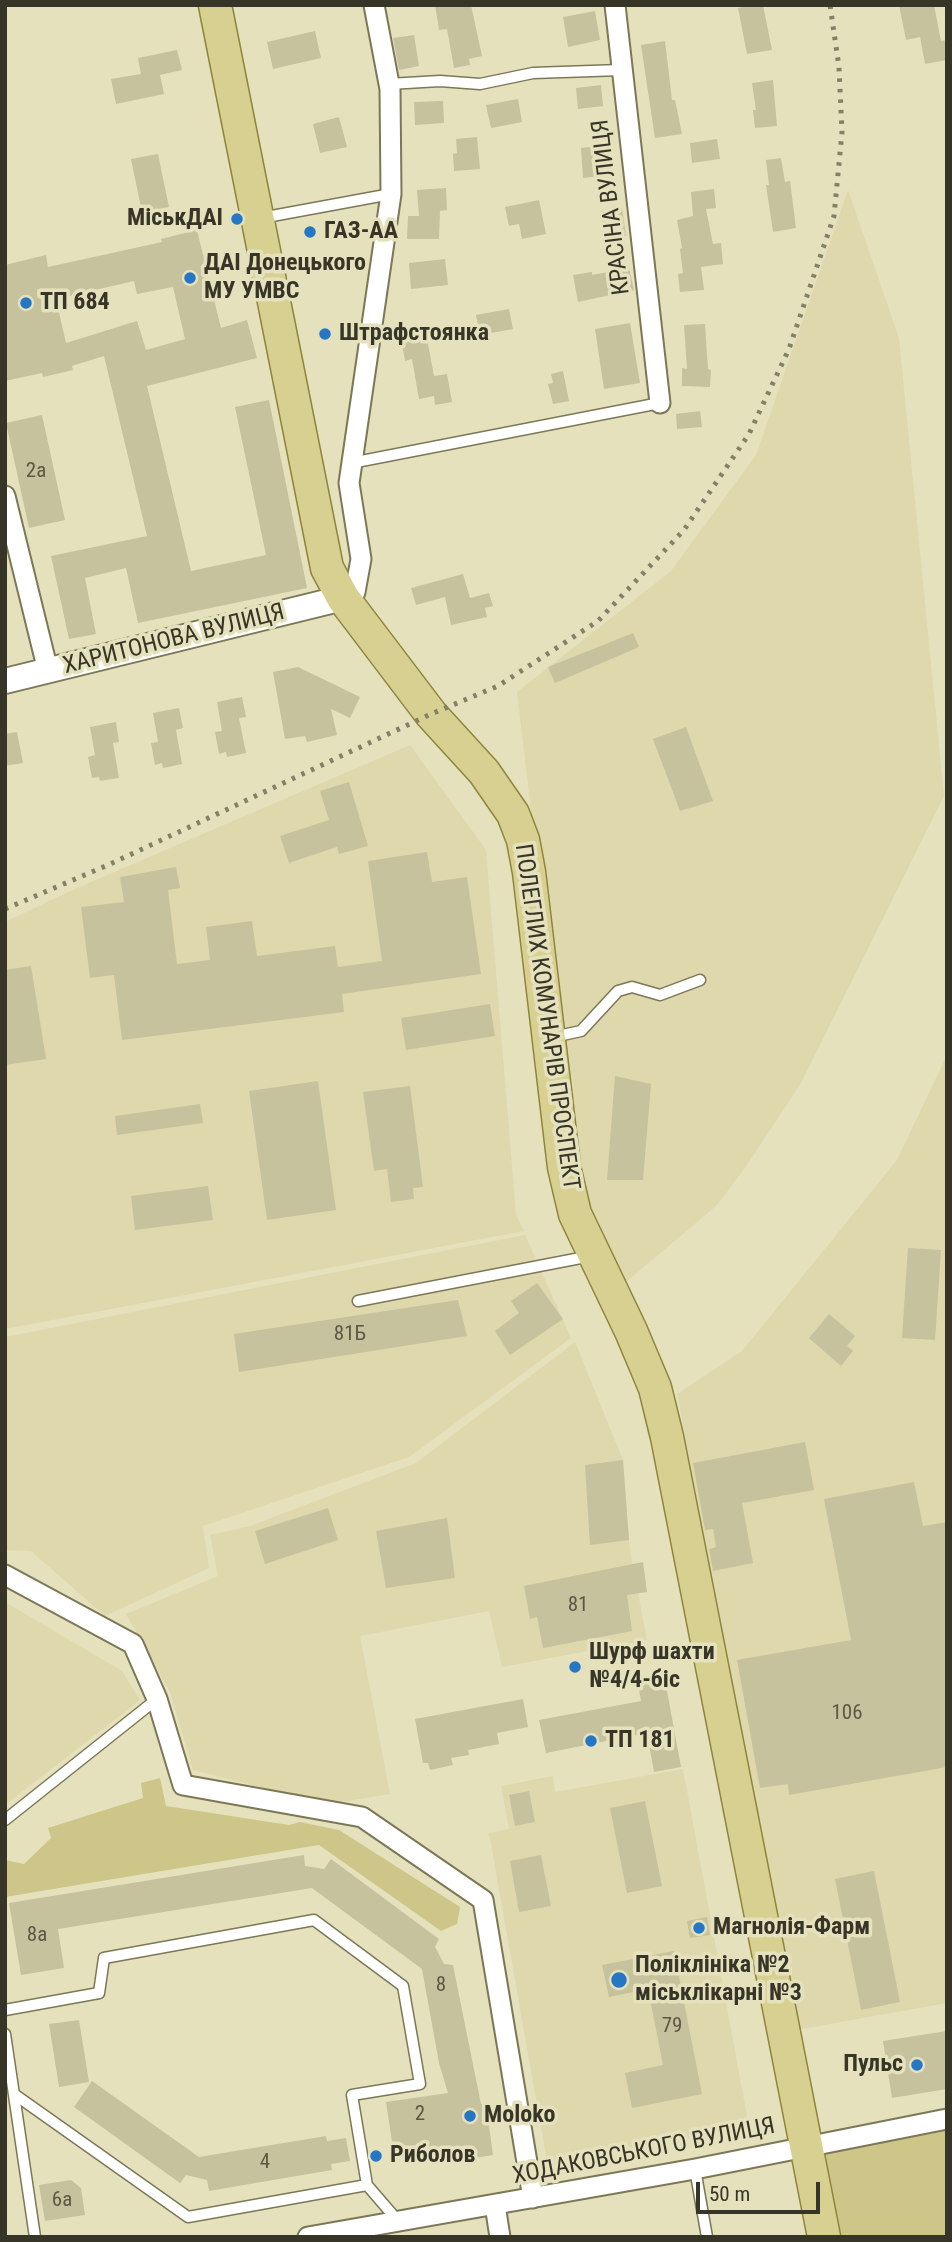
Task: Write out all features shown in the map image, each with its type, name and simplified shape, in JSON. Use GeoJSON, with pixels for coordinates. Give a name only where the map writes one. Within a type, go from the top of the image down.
{"type":"FeatureCollection","features":[{"type":"Feature","properties":{"kind":"main road","name":"ПОЛЕГЛИХ КОМУНАРІВ ПРОСПЕКТ"},"geometry":{"type":"LineString","coordinates":[[215,5],[327,568],[343,598],[431,714],[484,772],[513,814],[523,840],[564,1167],[575,1214],[655,1388],[667,1437],[824,2237]]}},
{"type":"Feature","properties":{"kind":"street"},"geometry":{"type":"LineString","coordinates":[[343,598],[355,592],[360,559],[349,483],[391,194],[389,84],[374,5]]}},
{"type":"Feature","properties":{"kind":"street","name":"КРАСІНА ВУЛИЦЯ"},"geometry":{"type":"LineString","coordinates":[[615,5],[660,403]]}},
{"type":"Feature","properties":{"kind":"street"},"geometry":{"type":"LineString","coordinates":[[5,496],[48,671]]}},
{"type":"Feature","properties":{"kind":"street","name":"ХАРИТОНОВА ВУЛИЦЯ"},"geometry":{"type":"LineString","coordinates":[[5,681],[343,598]]}},
{"type":"Feature","properties":{"kind":"street"},"geometry":{"type":"LineString","coordinates":[[5,1575],[133,1644],[157,1699],[183,1785],[362,1817],[483,1900],[533,2199]]}},
{"type":"Feature","properties":{"kind":"street","name":"ХОДАКОВСЬКОГО ВУЛИЦЯ"},"geometry":{"type":"LineString","coordinates":[[320,2236],[695,2169],[947,2119]]}},
{"type":"Feature","properties":{"kind":"street"},"geometry":{"type":"LineString","coordinates":[[495,2205],[500,2237]]}},
{"type":"Feature","properties":{"kind":"lane"},"geometry":{"type":"LineString","coordinates":[[389,84],[440,81],[480,84],[534,73],[621,70]]}},
{"type":"Feature","properties":{"kind":"lane"},"geometry":{"type":"LineString","coordinates":[[257,218],[391,194]]}},
{"type":"Feature","properties":{"kind":"lane"},"geometry":{"type":"LineString","coordinates":[[351,463],[660,403]]}},
{"type":"Feature","properties":{"kind":"lane"},"geometry":{"type":"LineString","coordinates":[[549,1038],[581,1031],[618,991],[632,987],[660,995],[700,980]]}},
{"type":"Feature","properties":{"kind":"lane"},"geometry":{"type":"LineString","coordinates":[[358,1301],[595,1256]]}},
{"type":"Feature","properties":{"kind":"lane"},"geometry":{"type":"LineString","coordinates":[[5,1820],[157,1699]]}},
{"type":"Feature","properties":{"kind":"lane"},"geometry":{"type":"LineString","coordinates":[[5,2010],[99,1993],[104,1958],[314,1920],[403,1986],[420,2084],[352,2095],[367,2185],[398,2222]]}},
{"type":"Feature","properties":{"kind":"lane"},"geometry":{"type":"LineString","coordinates":[[5,2034],[35,2237]]}},
{"type":"Feature","properties":{"kind":"lane"},"geometry":{"type":"LineString","coordinates":[[14,2094],[188,2217],[367,2185]]}},
{"type":"Feature","properties":{"kind":"lane"},"geometry":{"type":"LineString","coordinates":[[695,2169],[707,2237]]}},
{"type":"Feature","properties":{"kind":"shaded area"},"geometry":{"type":"Polygon","coordinates":[[[848,190],[899,338],[944,796],[801,1083],[717,1205],[625,1283],[574,1175],[517,692],[671,571],[756,455],[848,190]]]}},
{"type":"Feature","properties":{"kind":"shaded area"},"geometry":{"type":"Polygon","coordinates":[[[410,745],[486,850],[516,1215],[524,1231],[5,1329],[5,922],[77,888],[410,745]]]}},
{"type":"Feature","properties":{"kind":"shaded area"},"geometry":{"type":"Polygon","coordinates":[[[947,1055],[947,2003],[796,2030],[677,1394],[742,1351],[897,1160],[947,1055]]]}},
{"type":"Feature","properties":{"kind":"shaded area"},"geometry":{"type":"Polygon","coordinates":[[[525,1235],[571,1338],[409,1457],[203,1526],[209,1568],[105,1616],[31,1551],[5,1550],[5,1337],[525,1235]]]}},
{"type":"Feature","properties":{"kind":"shaded area"},"geometry":{"type":"Polygon","coordinates":[[[575,1342],[623,1460],[630,1551],[647,1640],[502,1667],[489,1611],[360,1636],[390,1794],[329,1804],[193,1770],[170,1692],[126,1614],[218,1576],[210,1535],[250,1526],[416,1463],[575,1342]]]}},
{"type":"Feature","properties":{"kind":"shaded area"},"geometry":{"type":"Polygon","coordinates":[[[5,1602],[122,1671],[140,1700],[5,1805],[5,1602]]]}},
{"type":"Feature","properties":{"kind":"shaded area","name":"Поліклініка №2 міськлікарні №3"},"geometry":{"type":"Polygon","coordinates":[[[683,1769],[749,2127],[548,2167],[489,1833],[509,1829],[501,1786],[553,1776],[555,1792],[683,1769]]]}},
{"type":"Feature","properties":{"kind":"shaded area"},"geometry":{"type":"Polygon","coordinates":[[[160,1778],[166,1806],[289,1825],[300,1822],[339,1830],[460,1907],[457,1924],[441,1931],[319,1845],[5,1897],[5,1860],[24,1864],[51,1838],[48,1828],[143,1798],[141,1783],[160,1778]]]}},
{"type":"Feature","properties":{"kind":"shaded area"},"geometry":{"type":"Polygon","coordinates":[[[947,2130],[947,2237],[835,2237],[819,2155],[947,2130]]]}},
{"type":"Feature","properties":{"kind":"building"},"geometry":{"type":"Polygon","coordinates":[[[435,5],[471,5],[482,56],[469,59],[470,65],[454,68],[447,29],[439,30],[435,5]]]}},
{"type":"Feature","properties":{"kind":"building"},"geometry":{"type":"Polygon","coordinates":[[[763,5],[772,50],[747,54],[738,8],[763,5]]]}},
{"type":"Feature","properties":{"kind":"building"},"geometry":{"type":"Polygon","coordinates":[[[899,5],[934,5],[941,41],[947,40],[947,60],[925,64],[920,37],[906,40],[899,5]]]}},
{"type":"Feature","properties":{"kind":"building"},"geometry":{"type":"Polygon","coordinates":[[[595,11],[600,40],[568,47],[563,17],[595,11]]]}},
{"type":"Feature","properties":{"kind":"building"},"geometry":{"type":"Polygon","coordinates":[[[315,31],[321,58],[273,69],[267,42],[315,31]]]}},
{"type":"Feature","properties":{"kind":"building"},"geometry":{"type":"Polygon","coordinates":[[[414,35],[419,66],[399,70],[393,38],[414,35]]]}},
{"type":"Feature","properties":{"kind":"building"},"geometry":{"type":"Polygon","coordinates":[[[665,41],[672,100],[675,100],[682,134],[655,138],[641,45],[665,41]]]}},
{"type":"Feature","properties":{"kind":"building"},"geometry":{"type":"Polygon","coordinates":[[[177,50],[182,70],[160,75],[164,94],[116,104],[111,79],[141,74],[138,58],[177,50]]]}},
{"type":"Feature","properties":{"kind":"building"},"geometry":{"type":"Polygon","coordinates":[[[773,80],[777,126],[755,128],[753,110],[756,110],[752,83],[773,80]]]}},
{"type":"Feature","properties":{"kind":"building"},"geometry":{"type":"Polygon","coordinates":[[[601,85],[603,106],[578,109],[576,88],[601,85]]]}},
{"type":"Feature","properties":{"kind":"building"},"geometry":{"type":"Polygon","coordinates":[[[518,99],[522,122],[491,128],[486,105],[518,99]]]}},
{"type":"Feature","properties":{"kind":"building"},"geometry":{"type":"Polygon","coordinates":[[[443,101],[444,123],[415,125],[414,102],[443,101]]]}},
{"type":"Feature","properties":{"kind":"building"},"geometry":{"type":"Polygon","coordinates":[[[339,117],[347,147],[320,153],[313,124],[339,117]]]}},
{"type":"Feature","properties":{"kind":"building"},"geometry":{"type":"Polygon","coordinates":[[[477,137],[480,169],[454,171],[456,139],[477,137]]]}},
{"type":"Feature","properties":{"kind":"building"},"geometry":{"type":"Polygon","coordinates":[[[717,139],[720,159],[692,163],[690,143],[717,139]]]}},
{"type":"Feature","properties":{"kind":"building"},"geometry":{"type":"Polygon","coordinates":[[[607,145],[609,175],[583,178],[581,148],[607,145]]]}},
{"type":"Feature","properties":{"kind":"building"},"geometry":{"type":"Polygon","coordinates":[[[158,154],[169,207],[142,212],[131,159],[158,154]]]}},
{"type":"Feature","properties":{"kind":"building"},"geometry":{"type":"Polygon","coordinates":[[[781,158],[785,182],[790,181],[796,228],[773,232],[766,185],[769,185],[766,160],[781,158]]]}},
{"type":"Feature","properties":{"kind":"building"},"geometry":{"type":"Polygon","coordinates":[[[446,188],[447,210],[440,211],[439,239],[407,239],[408,216],[419,216],[417,190],[446,188]]]}},
{"type":"Feature","properties":{"kind":"building"},"geometry":{"type":"Polygon","coordinates":[[[714,189],[716,208],[706,209],[713,244],[721,243],[723,264],[701,267],[704,290],[680,292],[678,274],[683,273],[682,248],[677,220],[693,216],[691,192],[714,189]]]}},
{"type":"Feature","properties":{"kind":"building"},"geometry":{"type":"Polygon","coordinates":[[[539,200],[546,234],[522,239],[519,224],[509,226],[505,207],[539,200]]]}},
{"type":"Feature","properties":{"kind":"building"},"geometry":{"type":"Polygon","coordinates":[[[622,208],[626,236],[605,239],[601,211],[622,208]]]}},
{"type":"Feature","properties":{"kind":"building"},"geometry":{"type":"Polygon","coordinates":[[[197,230],[221,328],[247,320],[257,358],[147,386],[191,571],[266,555],[235,407],[269,400],[307,588],[138,623],[126,568],[85,578],[96,634],[69,639],[51,556],[147,536],[104,356],[72,366],[73,370],[43,377],[42,373],[5,381],[5,265],[46,255],[48,267],[162,242],[161,239],[197,230]],[[134,281],[56,299],[66,343],[137,321],[146,350],[185,339],[173,287],[137,294],[134,281]]]}},
{"type":"Feature","properties":{"kind":"building"},"geometry":{"type":"Polygon","coordinates":[[[445,259],[448,285],[411,289],[409,263],[445,259]]]}},
{"type":"Feature","properties":{"kind":"building"},"geometry":{"type":"Polygon","coordinates":[[[629,268],[634,290],[578,302],[573,275],[592,272],[592,275],[629,268]]]}},
{"type":"Feature","properties":{"kind":"building"},"geometry":{"type":"Polygon","coordinates":[[[509,309],[513,329],[480,335],[476,315],[509,309]]]}},
{"type":"Feature","properties":{"kind":"building"},"geometry":{"type":"Polygon","coordinates":[[[630,323],[640,383],[604,389],[595,329],[630,323]]]}},
{"type":"Feature","properties":{"kind":"building"},"geometry":{"type":"Polygon","coordinates":[[[705,324],[708,369],[711,370],[710,387],[682,386],[682,368],[687,369],[684,325],[705,324]]]}},
{"type":"Feature","properties":{"kind":"building"},"geometry":{"type":"Polygon","coordinates":[[[425,328],[434,376],[447,374],[452,402],[435,405],[434,396],[419,399],[412,359],[405,361],[400,332],[425,328]]]}},
{"type":"Feature","properties":{"kind":"building"},"geometry":{"type":"Polygon","coordinates":[[[563,371],[569,401],[553,404],[548,384],[553,383],[551,374],[563,371]]]}},
{"type":"Feature","properties":{"kind":"building"},"geometry":{"type":"Polygon","coordinates":[[[700,411],[702,427],[677,429],[676,414],[700,411]]]}},
{"type":"Feature","properties":{"kind":"building"},"geometry":{"type":"Polygon","coordinates":[[[42,415],[65,520],[29,528],[6,423],[42,415]]]}},
{"type":"Feature","properties":{"kind":"building"},"geometry":{"type":"Polygon","coordinates":[[[463,574],[470,598],[489,593],[493,606],[485,608],[487,617],[451,625],[445,597],[416,605],[411,588],[463,574]]]}},
{"type":"Feature","properties":{"kind":"building"},"geometry":{"type":"Polygon","coordinates":[[[633,633],[639,647],[555,683],[548,667],[633,633]]]}},
{"type":"Feature","properties":{"kind":"building"},"geometry":{"type":"Polygon","coordinates":[[[298,667],[360,697],[350,718],[331,709],[337,735],[307,742],[305,736],[285,739],[273,672],[298,667]]]}},
{"type":"Feature","properties":{"kind":"building"},"geometry":{"type":"Polygon","coordinates":[[[242,697],[246,717],[239,718],[246,753],[227,757],[226,752],[219,754],[215,732],[222,731],[217,702],[242,697]]]}},
{"type":"Feature","properties":{"kind":"building"},"geometry":{"type":"Polygon","coordinates":[[[179,708],[183,728],[176,730],[182,764],[163,768],[162,763],[155,765],[151,743],[158,742],[153,713],[179,708]]]}},
{"type":"Feature","properties":{"kind":"building"},"geometry":{"type":"Polygon","coordinates":[[[116,722],[119,742],[113,743],[119,778],[100,781],[99,777],[92,778],[88,757],[95,755],[90,727],[116,722]]]}},
{"type":"Feature","properties":{"kind":"building"},"geometry":{"type":"Polygon","coordinates":[[[686,727],[713,801],[680,811],[653,739],[686,727]]]}},
{"type":"Feature","properties":{"kind":"building"},"geometry":{"type":"Polygon","coordinates":[[[17,732],[23,763],[5,766],[5,734],[17,732]]]}},
{"type":"Feature","properties":{"kind":"building"},"geometry":{"type":"Polygon","coordinates":[[[349,782],[368,846],[339,854],[337,847],[289,863],[280,836],[329,820],[320,791],[349,782]]]}},
{"type":"Feature","properties":{"kind":"building"},"geometry":{"type":"Polygon","coordinates":[[[427,852],[432,882],[467,877],[481,974],[342,994],[344,1012],[122,1040],[114,975],[90,978],[81,907],[124,902],[120,877],[176,867],[180,888],[168,890],[177,964],[210,960],[206,927],[252,921],[257,956],[335,946],[338,967],[382,961],[368,861],[427,852]]]}},
{"type":"Feature","properties":{"kind":"building"},"geometry":{"type":"Polygon","coordinates":[[[31,966],[46,1059],[5,1065],[5,970],[31,966]]]}},
{"type":"Feature","properties":{"kind":"building"},"geometry":{"type":"Polygon","coordinates":[[[490,1004],[495,1036],[406,1050],[401,1018],[490,1004]]]}},
{"type":"Feature","properties":{"kind":"building"},"geometry":{"type":"Polygon","coordinates":[[[615,1076],[651,1084],[643,1180],[607,1180],[615,1076]]]}},
{"type":"Feature","properties":{"kind":"building"},"geometry":{"type":"Polygon","coordinates":[[[318,1081],[336,1210],[267,1220],[249,1091],[318,1081]]]}},
{"type":"Feature","properties":{"kind":"building"},"geometry":{"type":"Polygon","coordinates":[[[410,1086],[423,1187],[413,1188],[414,1199],[391,1202],[387,1169],[374,1171],[363,1092],[410,1086]]]}},
{"type":"Feature","properties":{"kind":"building"},"geometry":{"type":"Polygon","coordinates":[[[200,1104],[203,1123],[117,1135],[115,1116],[200,1104]]]}},
{"type":"Feature","properties":{"kind":"building"},"geometry":{"type":"Polygon","coordinates":[[[208,1186],[213,1220],[135,1230],[131,1196],[208,1186]]]}},
{"type":"Feature","properties":{"kind":"building"},"geometry":{"type":"Polygon","coordinates":[[[908,1248],[941,1250],[935,1340],[902,1338],[908,1248]]]}},
{"type":"Feature","properties":{"kind":"building"},"geometry":{"type":"Polygon","coordinates":[[[537,1283],[563,1319],[510,1355],[495,1331],[519,1313],[511,1301],[537,1283]]]}},
{"type":"Feature","properties":{"kind":"building"},"geometry":{"type":"Polygon","coordinates":[[[458,1300],[467,1336],[239,1372],[234,1334],[458,1300]]]}},
{"type":"Feature","properties":{"kind":"building"},"geometry":{"type":"Polygon","coordinates":[[[829,1314],[855,1336],[847,1346],[853,1351],[841,1366],[809,1338],[829,1314]]]}},
{"type":"Feature","properties":{"kind":"building"},"geometry":{"type":"Polygon","coordinates":[[[805,1442],[814,1490],[742,1503],[753,1563],[713,1571],[709,1549],[716,1547],[713,1529],[705,1530],[693,1463],[805,1442]]]}},
{"type":"Feature","properties":{"kind":"building"},"geometry":{"type":"Polygon","coordinates":[[[623,1460],[629,1540],[590,1545],[585,1465],[623,1460]]]}},
{"type":"Feature","properties":{"kind":"building"},"geometry":{"type":"Polygon","coordinates":[[[914,1482],[923,1526],[947,1522],[947,1767],[789,1795],[788,1784],[760,1788],[737,1660],[851,1640],[824,1499],[914,1482]]]}},
{"type":"Feature","properties":{"kind":"building"},"geometry":{"type":"Polygon","coordinates":[[[328,1508],[338,1540],[265,1564],[255,1531],[328,1508]]]}},
{"type":"Feature","properties":{"kind":"building"},"geometry":{"type":"Polygon","coordinates":[[[447,1518],[455,1578],[386,1588],[376,1531],[447,1518]]]}},
{"type":"Feature","properties":{"kind":"building"},"geometry":{"type":"Polygon","coordinates":[[[643,1562],[647,1592],[627,1595],[632,1631],[543,1648],[537,1617],[530,1619],[524,1586],[643,1562]]]}},
{"type":"Feature","properties":{"kind":"building"},"geometry":{"type":"Polygon","coordinates":[[[665,1680],[681,1767],[654,1772],[647,1733],[546,1753],[539,1720],[641,1701],[638,1685],[665,1680]]]}},
{"type":"Feature","properties":{"kind":"building"},"geometry":{"type":"Polygon","coordinates":[[[523,1699],[528,1727],[497,1733],[499,1744],[468,1750],[469,1755],[451,1758],[453,1765],[430,1770],[428,1763],[423,1763],[415,1719],[523,1699]]]}},
{"type":"Feature","properties":{"kind":"building"},"geometry":{"type":"Polygon","coordinates":[[[529,1791],[535,1822],[515,1826],[509,1795],[529,1791]]]}},
{"type":"Feature","properties":{"kind":"building"},"geometry":{"type":"Polygon","coordinates":[[[645,1801],[662,1886],[627,1893],[610,1808],[645,1801]]]}},
{"type":"Feature","properties":{"kind":"building"},"geometry":{"type":"Polygon","coordinates":[[[304,1855],[305,1866],[324,1869],[331,1859],[439,1939],[435,1947],[444,1964],[453,1965],[481,2104],[486,2104],[493,2155],[434,2164],[432,2149],[394,2155],[386,2102],[448,2093],[439,2063],[422,1969],[312,1888],[58,1929],[64,1968],[21,1975],[9,1903],[304,1855]]]}},
{"type":"Feature","properties":{"kind":"building"},"geometry":{"type":"Polygon","coordinates":[[[541,1855],[551,1906],[519,1912],[510,1861],[541,1855]]]}},
{"type":"Feature","properties":{"kind":"building"},"geometry":{"type":"Polygon","coordinates":[[[874,1871],[900,2002],[861,2010],[835,1879],[874,1871]]]}},
{"type":"Feature","properties":{"kind":"building","name":"Магнолія-Фарм"},"geometry":{"type":"Polygon","coordinates":[[[707,1917],[710,1935],[690,1938],[687,1921],[707,1917]]]}},
{"type":"Feature","properties":{"kind":"building"},"geometry":{"type":"Polygon","coordinates":[[[674,1951],[702,2094],[632,2108],[625,2073],[663,2065],[648,1989],[609,1997],[602,1965],[674,1951]]]}},
{"type":"Feature","properties":{"kind":"building"},"geometry":{"type":"Polygon","coordinates":[[[79,2020],[89,2082],[59,2087],[49,2024],[79,2020]]]}},
{"type":"Feature","properties":{"kind":"building","name":"Пульс"},"geometry":{"type":"Polygon","coordinates":[[[947,2031],[947,2089],[892,2098],[883,2041],[947,2031]]]}},
{"type":"Feature","properties":{"kind":"building"},"geometry":{"type":"Polygon","coordinates":[[[92,2081],[199,2157],[326,2136],[327,2141],[346,2138],[350,2161],[331,2164],[332,2170],[209,2191],[207,2180],[186,2175],[180,2183],[74,2107],[92,2081]]]}},
{"type":"Feature","properties":{"kind":"building"},"geometry":{"type":"Polygon","coordinates":[[[71,2180],[81,2188],[85,2215],[45,2221],[39,2185],[71,2180]]]}},
{"type":"Feature","properties":{"kind":"railway"},"geometry":{"type":"LineString","coordinates":[[5,909],[108,865],[431,714],[498,686],[598,621],[684,530],[749,434],[789,349],[834,216],[842,132],[839,67],[830,5]]}},
{"type":"Feature","properties":{"kind":"place","name":"МіськДАІ"},"geometry":{"type":"Point","coordinates":[237,219]}},
{"type":"Feature","properties":{"kind":"place","name":"ГАЗ-АА"},"geometry":{"type":"Point","coordinates":[310,232]}},
{"type":"Feature","properties":{"kind":"place","name":"ДАІ Донецького МУ УМВС"},"geometry":{"type":"Point","coordinates":[190,278]}},
{"type":"Feature","properties":{"kind":"place","name":"ТП 684"},"geometry":{"type":"Point","coordinates":[26,303]}},
{"type":"Feature","properties":{"kind":"place","name":"Штрафстоянка"},"geometry":{"type":"Point","coordinates":[325,334]}},
{"type":"Feature","properties":{"kind":"place","name":"Шурф шахти №4/4-біс"},"geometry":{"type":"Point","coordinates":[575,1667]}},
{"type":"Feature","properties":{"kind":"place","name":"ТП 181"},"geometry":{"type":"Point","coordinates":[591,1741]}},
{"type":"Feature","properties":{"kind":"place","name":"Магнолія-Фарм"},"geometry":{"type":"Point","coordinates":[699,1928]}},
{"type":"Feature","properties":{"kind":"place","name":"Поліклініка №2 міськлікарні №3"},"geometry":{"type":"Point","coordinates":[619,1980]}},
{"type":"Feature","properties":{"kind":"place","name":"Пульс"},"geometry":{"type":"Point","coordinates":[917,2065]}},
{"type":"Feature","properties":{"kind":"place","name":"Moloko"},"geometry":{"type":"Point","coordinates":[470,2116]}},
{"type":"Feature","properties":{"kind":"place","name":"Риболов"},"geometry":{"type":"Point","coordinates":[376,2156]}}]}
